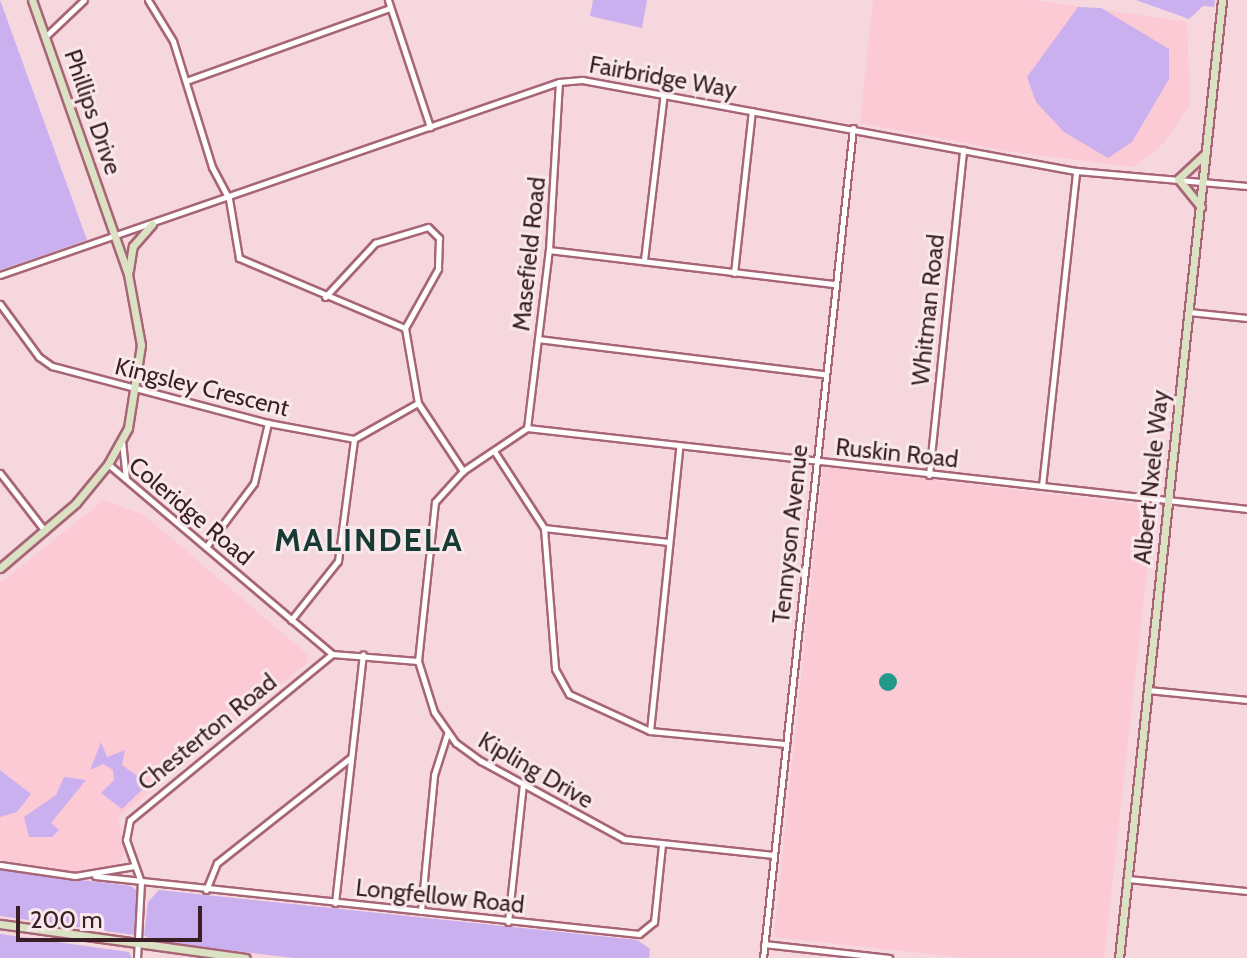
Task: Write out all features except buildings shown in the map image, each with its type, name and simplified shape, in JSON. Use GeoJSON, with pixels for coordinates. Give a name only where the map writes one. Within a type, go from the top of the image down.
{"type":"FeatureCollection","features":[{"type":"Feature","properties":{"kind":"main road","name":"Phillips Drive"},"geometry":{"type":"LineString","coordinates":[[0,568],[46,532],[108,464],[122,441],[136,392],[141,345],[128,274],[32,0]]}},
{"type":"Feature","properties":{"kind":"main road","name":"Albert Nxele Way"},"geometry":{"type":"LineString","coordinates":[[1119,958],[1222,0]]}},
{"type":"Feature","properties":{"kind":"main road"},"geometry":{"type":"LineString","coordinates":[[1201,207],[1178,179],[1206,153]]}},
{"type":"Feature","properties":{"kind":"main road"},"geometry":{"type":"LineString","coordinates":[[128,274],[133,246],[152,224]]}},
{"type":"Feature","properties":{"kind":"main road"},"geometry":{"type":"LineString","coordinates":[[0,924],[246,958]]}},
{"type":"Feature","properties":{"kind":"street"},"geometry":{"type":"LineString","coordinates":[[46,36],[84,0]]}},
{"type":"Feature","properties":{"kind":"street"},"geometry":{"type":"LineString","coordinates":[[148,0],[167,27],[216,180],[229,199],[239,258],[325,297],[405,328]]}},
{"type":"Feature","properties":{"kind":"street"},"geometry":{"type":"LineString","coordinates":[[388,0],[430,127]]}},
{"type":"Feature","properties":{"kind":"street"},"geometry":{"type":"LineString","coordinates":[[186,81],[390,8]]}},
{"type":"Feature","properties":{"kind":"street","name":"Fairbridge Way"},"geometry":{"type":"LineString","coordinates":[[0,275],[229,199],[559,82],[598,81],[1076,171],[1247,186]]}},
{"type":"Feature","properties":{"kind":"street","name":"Masefield Road"},"geometry":{"type":"LineString","coordinates":[[527,428],[549,250],[559,82]]}},
{"type":"Feature","properties":{"kind":"street"},"geometry":{"type":"LineString","coordinates":[[644,260],[664,93]]}},
{"type":"Feature","properties":{"kind":"street"},"geometry":{"type":"LineString","coordinates":[[734,273],[752,111]]}},
{"type":"Feature","properties":{"kind":"street","name":"Tennyson Avenue"},"geometry":{"type":"LineString","coordinates":[[763,958],[853,128]]}},
{"type":"Feature","properties":{"kind":"street","name":"Whitman Road"},"geometry":{"type":"LineString","coordinates":[[929,475],[963,150]]}},
{"type":"Feature","properties":{"kind":"street"},"geometry":{"type":"LineString","coordinates":[[1042,486],[1076,171]]}},
{"type":"Feature","properties":{"kind":"street"},"geometry":{"type":"LineString","coordinates":[[325,297],[375,243],[428,227],[439,238],[438,269],[405,328],[418,403],[463,471]]}},
{"type":"Feature","properties":{"kind":"street"},"geometry":{"type":"LineString","coordinates":[[549,250],[835,284]]}},
{"type":"Feature","properties":{"kind":"street","name":"Kingsley Crescent"},"geometry":{"type":"LineString","coordinates":[[0,304],[44,362],[136,392],[268,423],[354,439]]}},
{"type":"Feature","properties":{"kind":"street"},"geometry":{"type":"LineString","coordinates":[[1189,312],[1247,318]]}},
{"type":"Feature","properties":{"kind":"street"},"geometry":{"type":"LineString","coordinates":[[538,339],[824,374]]}},
{"type":"Feature","properties":{"kind":"street"},"geometry":{"type":"LineString","coordinates":[[291,620],[338,561],[354,439],[418,403]]}},
{"type":"Feature","properties":{"kind":"street"},"geometry":{"type":"LineString","coordinates":[[206,547],[254,483],[268,423]]}},
{"type":"Feature","properties":{"kind":"street","name":"Ruskin Road"},"geometry":{"type":"LineString","coordinates":[[527,428],[679,448],[1247,509]]}},
{"type":"Feature","properties":{"kind":"street","name":"Kipling Drive"},"geometry":{"type":"LineString","coordinates":[[527,428],[463,471],[435,502],[418,661],[424,690],[447,733],[466,751],[610,833],[662,845],[773,855]]}},
{"type":"Feature","properties":{"kind":"street"},"geometry":{"type":"LineString","coordinates":[[122,441],[126,479]]}},
{"type":"Feature","properties":{"kind":"street"},"geometry":{"type":"LineString","coordinates":[[650,731],[679,448]]}},
{"type":"Feature","properties":{"kind":"street"},"geometry":{"type":"LineString","coordinates":[[494,451],[544,528],[560,684],[582,702],[650,731],[786,744]]}},
{"type":"Feature","properties":{"kind":"street","name":"Coleridge Road"},"geometry":{"type":"LineString","coordinates":[[108,464],[332,654]]}},
{"type":"Feature","properties":{"kind":"street"},"geometry":{"type":"LineString","coordinates":[[0,473],[46,532]]}},
{"type":"Feature","properties":{"kind":"street"},"geometry":{"type":"LineString","coordinates":[[544,528],[668,542]]}},
{"type":"Feature","properties":{"kind":"street"},"geometry":{"type":"LineString","coordinates":[[332,654],[418,661]]}},
{"type":"Feature","properties":{"kind":"street","name":"Chesterton Road"},"geometry":{"type":"LineString","coordinates":[[137,958],[141,882],[126,840],[136,812],[332,654]]}},
{"type":"Feature","properties":{"kind":"street"},"geometry":{"type":"LineString","coordinates":[[335,903],[363,655]]}},
{"type":"Feature","properties":{"kind":"street"},"geometry":{"type":"LineString","coordinates":[[1147,690],[1247,700]]}},
{"type":"Feature","properties":{"kind":"street"},"geometry":{"type":"LineString","coordinates":[[421,911],[434,775],[447,733]]}},
{"type":"Feature","properties":{"kind":"street"},"geometry":{"type":"LineString","coordinates":[[206,890],[217,863],[350,758]]}},
{"type":"Feature","properties":{"kind":"street"},"geometry":{"type":"LineString","coordinates":[[508,922],[523,785]]}},
{"type":"Feature","properties":{"kind":"street","name":"Longfellow Road"},"geometry":{"type":"LineString","coordinates":[[95,876],[508,922],[648,931],[656,912],[662,845]]}},
{"type":"Feature","properties":{"kind":"street"},"geometry":{"type":"LineString","coordinates":[[0,865],[95,876],[134,866]]}},
{"type":"Feature","properties":{"kind":"street"},"geometry":{"type":"LineString","coordinates":[[1128,879],[1247,891]]}},
{"type":"Feature","properties":{"kind":"street"},"geometry":{"type":"LineString","coordinates":[[764,944],[889,958]]}},
{"type":"Feature","properties":{"kind":"shaded area"},"geometry":{"type":"Polygon","coordinates":[[[0,0],[87,240],[0,270],[0,0]]]}},
{"type":"Feature","properties":{"kind":"shaded area"},"geometry":{"type":"Polygon","coordinates":[[[593,0],[647,0],[642,28],[590,16],[593,0]]]}},
{"type":"Feature","properties":{"kind":"shaded area"},"geometry":{"type":"Polygon","coordinates":[[[873,0],[1033,0],[1187,22],[1190,104],[1163,144],[1134,167],[1014,152],[860,123],[873,0]]]}},
{"type":"Feature","properties":{"kind":"shaded area"},"geometry":{"type":"Polygon","coordinates":[[[1136,0],[1215,0],[1214,7],[1203,6],[1189,19],[1136,0]]]}},
{"type":"Feature","properties":{"kind":"shaded area"},"geometry":{"type":"Polygon","coordinates":[[[1078,7],[1101,8],[1169,49],[1169,79],[1132,142],[1108,158],[1064,132],[1036,102],[1027,77],[1078,7]]]}},
{"type":"Feature","properties":{"kind":"shaded area"},"geometry":{"type":"Polygon","coordinates":[[[823,467],[1154,506],[1104,958],[966,958],[774,937],[823,467]]]}},
{"type":"Feature","properties":{"kind":"shaded area"},"geometry":{"type":"Polygon","coordinates":[[[104,500],[144,515],[308,655],[307,663],[118,817],[124,854],[117,866],[70,872],[0,860],[0,583],[104,500]]]}},
{"type":"Feature","properties":{"kind":"shaded area"},"geometry":{"type":"Polygon","coordinates":[[[884,673],[892,673],[897,682],[895,689],[884,691],[879,686],[879,678],[884,673]]]}},
{"type":"Feature","properties":{"kind":"shaded area"},"geometry":{"type":"Polygon","coordinates":[[[101,742],[107,757],[125,750],[122,765],[148,784],[122,809],[101,793],[114,780],[113,770],[103,764],[90,770],[101,742]]]}},
{"type":"Feature","properties":{"kind":"shaded area"},"geometry":{"type":"Polygon","coordinates":[[[0,770],[31,794],[17,812],[0,817],[0,770]]]}},
{"type":"Feature","properties":{"kind":"shaded area"},"geometry":{"type":"Polygon","coordinates":[[[64,777],[86,780],[51,823],[59,830],[52,837],[29,837],[24,817],[56,795],[64,777]]]}},
{"type":"Feature","properties":{"kind":"shaded area"},"geometry":{"type":"Polygon","coordinates":[[[0,870],[131,886],[137,891],[134,935],[0,916],[0,870]]]}},
{"type":"Feature","properties":{"kind":"shaded area"},"geometry":{"type":"Polygon","coordinates":[[[159,890],[637,940],[650,949],[649,958],[294,958],[152,941],[144,935],[148,902],[159,890]]]}},
{"type":"Feature","properties":{"kind":"shaded area"},"geometry":{"type":"Polygon","coordinates":[[[0,934],[129,952],[132,958],[0,958],[0,934]]]}},
{"type":"Feature","properties":{"kind":"district","name":"MALINDELA"},"geometry":{"type":"Point","coordinates":[369,540]}}]}
